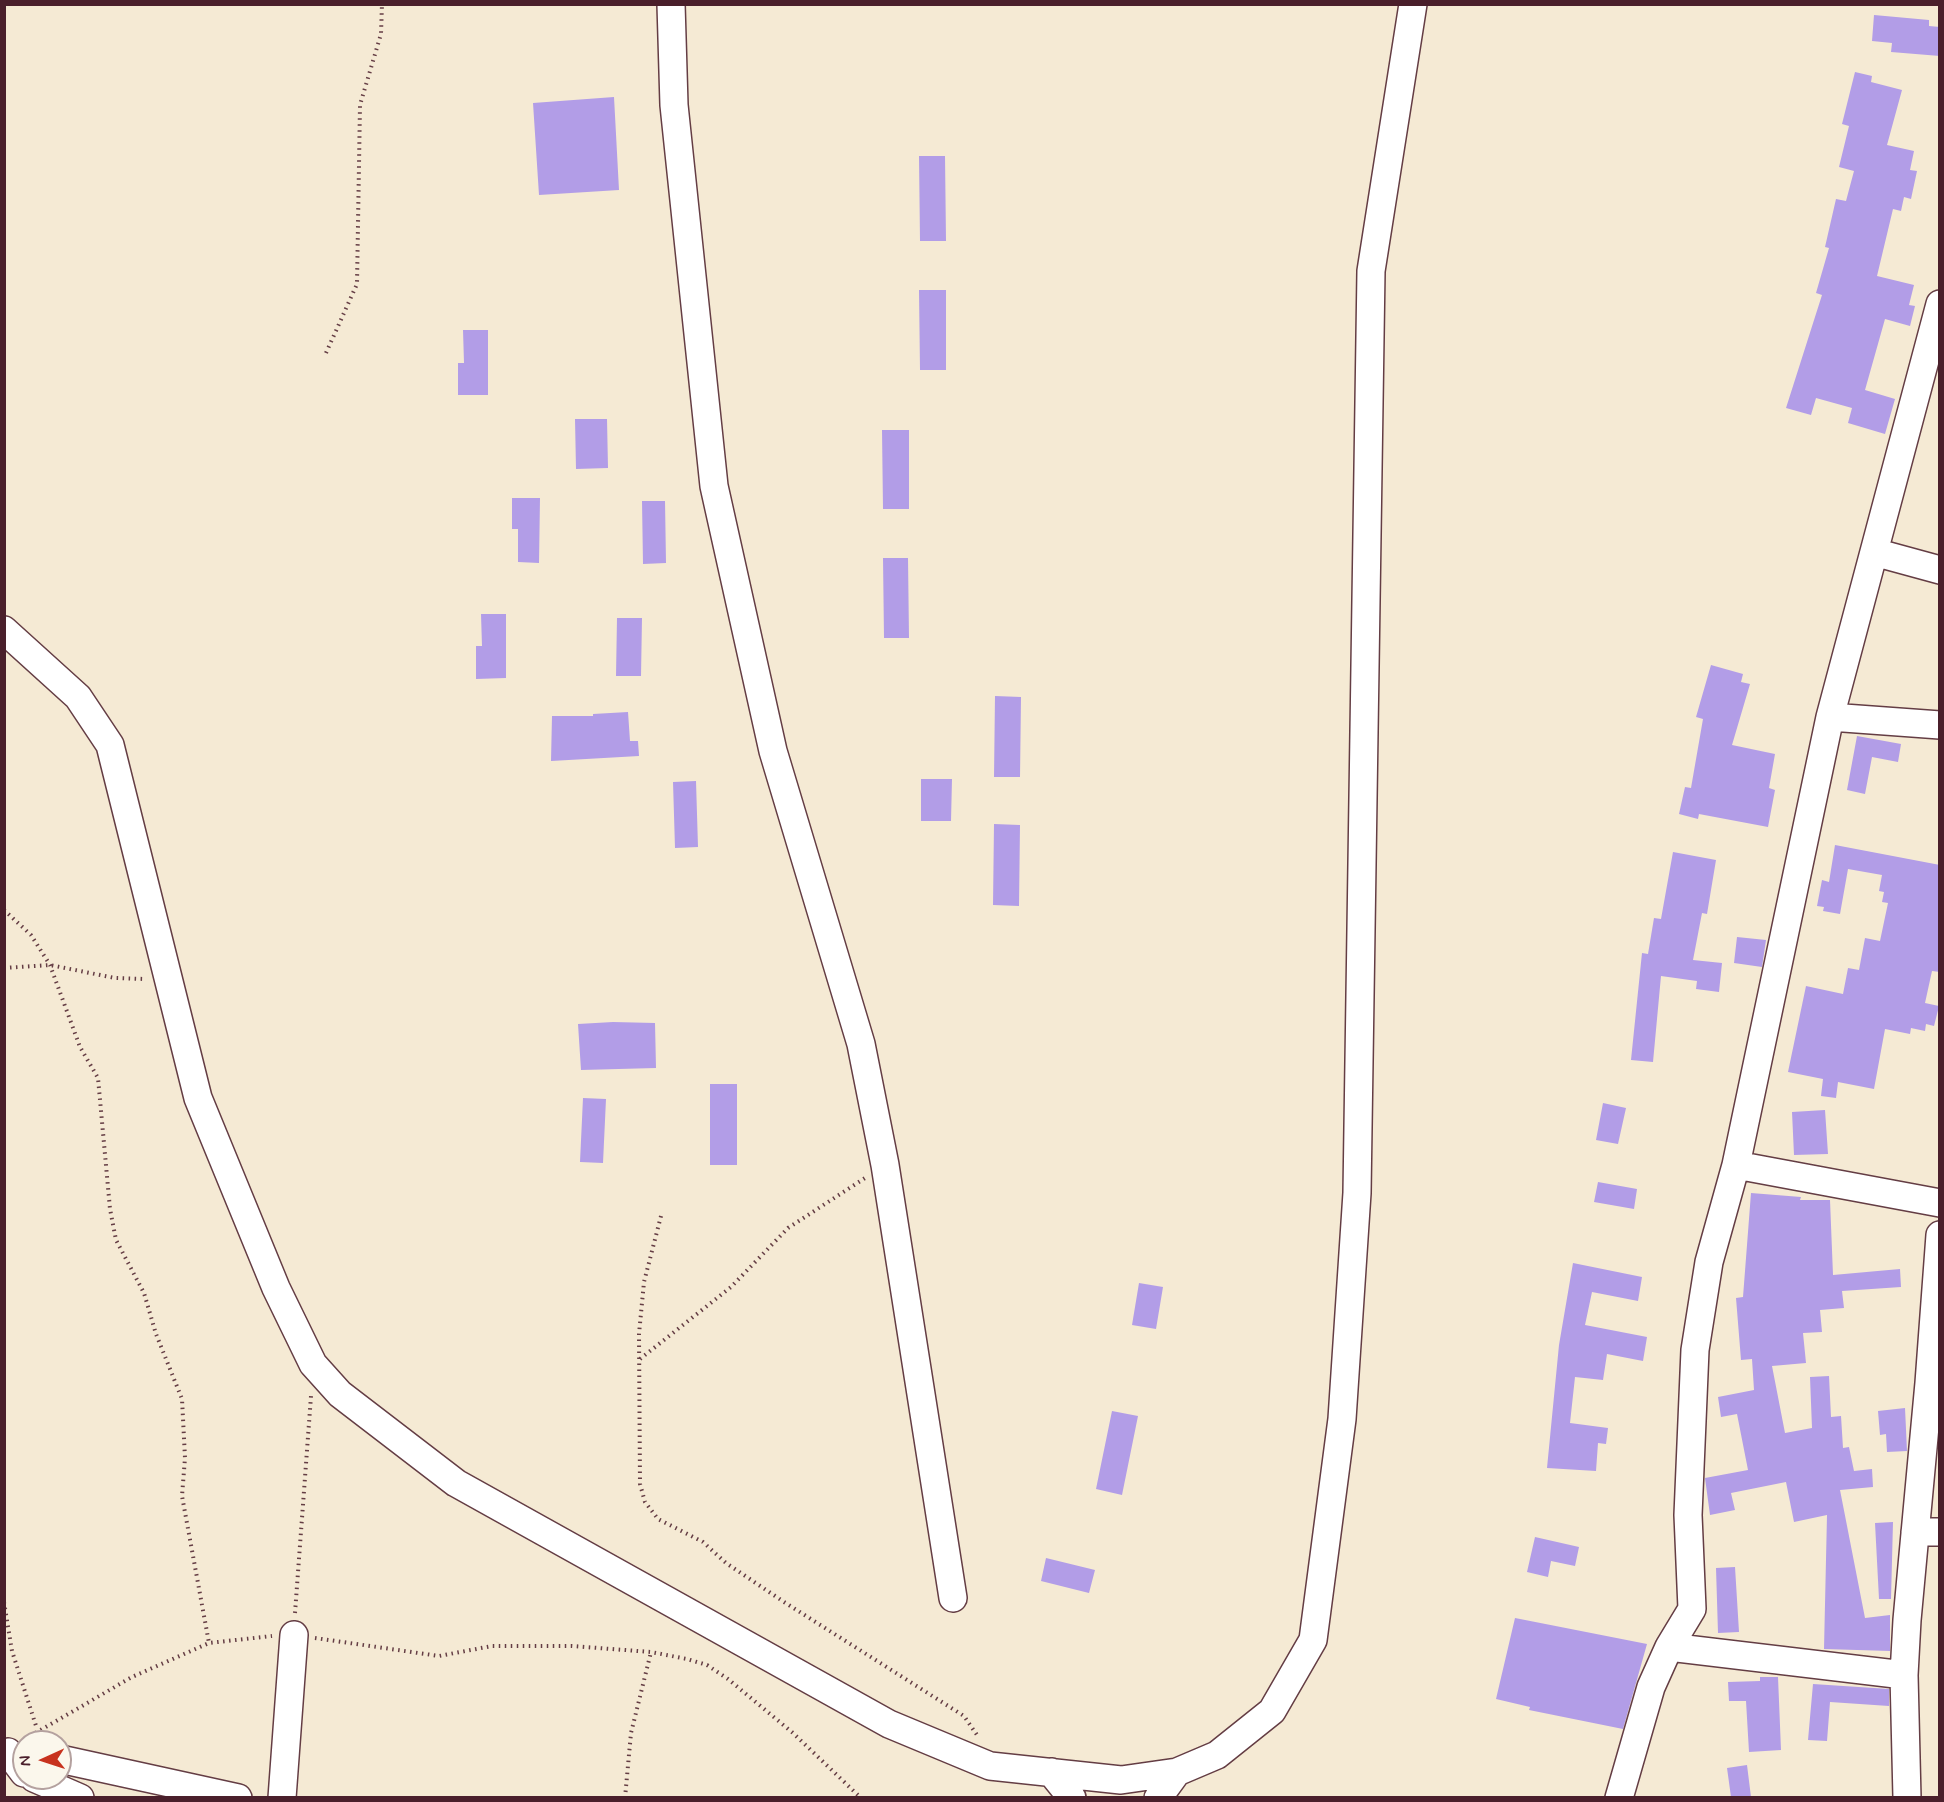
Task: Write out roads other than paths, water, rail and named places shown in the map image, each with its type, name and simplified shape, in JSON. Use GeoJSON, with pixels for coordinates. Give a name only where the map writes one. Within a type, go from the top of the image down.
{"type":"FeatureCollection","features":[{"type":"Feature","properties":{"kind":"street"},"geometry":{"type":"LineString","coordinates":[[671,4],[674,105],[714,486],[773,751],[861,1044],[885,1165],[953,1598]]}},
{"type":"Feature","properties":{"kind":"street"},"geometry":{"type":"LineString","coordinates":[[4,630],[78,697],[110,745],[198,1098],[276,1288],[313,1364],[340,1394],[456,1482],[889,1724],[990,1766],[1121,1780],[1177,1772],[1217,1755],[1272,1711],[1313,1640],[1342,1419],[1357,1193],[1371,271],[1413,4]]}},
{"type":"Feature","properties":{"kind":"street"},"geometry":{"type":"LineString","coordinates":[[1619,1797],[1652,1688],[1669,1647],[1692,1609],[1688,1515],[1695,1350],[1709,1262],[1736,1165],[1830,717],[1940,304]]}},
{"type":"Feature","properties":{"kind":"street"},"geometry":{"type":"LineString","coordinates":[[1874,552],[1940,570]]}},
{"type":"Feature","properties":{"kind":"street"},"geometry":{"type":"LineString","coordinates":[[1830,717],[1940,725]]}},
{"type":"Feature","properties":{"kind":"street"},"geometry":{"type":"LineString","coordinates":[[1736,1165],[1940,1203]]}},
{"type":"Feature","properties":{"kind":"street"},"geometry":{"type":"LineString","coordinates":[[1907,1797],[1904,1675],[1928,1532],[1929,1383],[1938,1247]]}},
{"type":"Feature","properties":{"kind":"street"},"geometry":{"type":"LineString","coordinates":[[282,1797],[294,1635]]}},
{"type":"Feature","properties":{"kind":"street"},"geometry":{"type":"LineString","coordinates":[[1669,1647],[1904,1675]]}},
{"type":"Feature","properties":{"kind":"street"},"geometry":{"type":"LineString","coordinates":[[72,1762],[238,1797]]}},
{"type":"Feature","properties":{"kind":"street"},"geometry":{"type":"LineString","coordinates":[[1051,1772],[1072,1797]]}},
{"type":"Feature","properties":{"kind":"street"},"geometry":{"type":"LineString","coordinates":[[1158,1797],[1177,1772]]}},
{"type":"Feature","properties":{"kind":"street"},"geometry":{"type":"LineString","coordinates":[[63,1790],[80,1797]]}}]}
